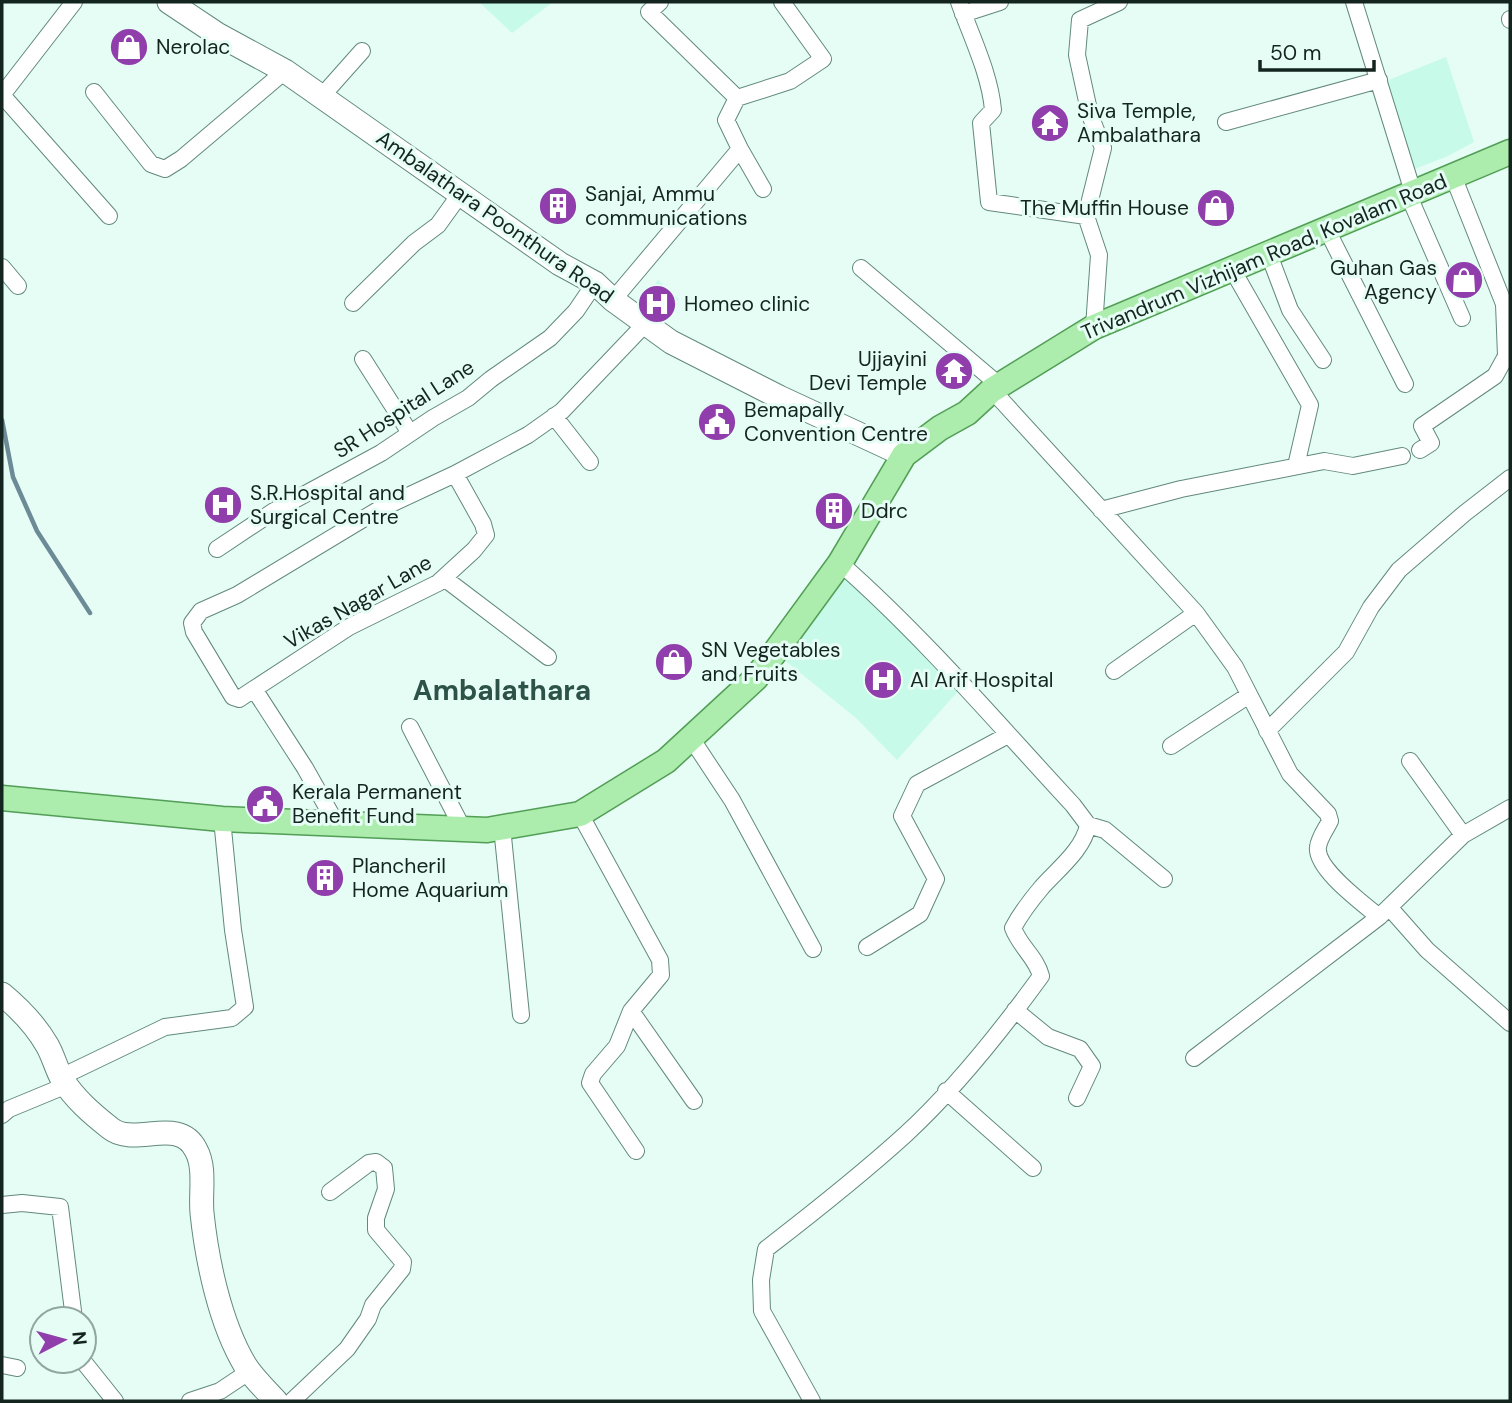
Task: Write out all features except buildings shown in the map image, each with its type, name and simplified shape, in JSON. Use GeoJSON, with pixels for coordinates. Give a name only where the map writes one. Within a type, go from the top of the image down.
{"type":"FeatureCollection","features":[{"type":"Feature","properties":{"kind":"main road","name":"Ambalathara Poonthura Road"},"geometry":{"type":"LineString","coordinates":[[172,3],[217,34],[285,71],[322,96],[561,264],[596,283],[613,300],[671,342],[779,397],[904,455]]}},
{"type":"Feature","properties":{"kind":"main road","name":"Trivandrum Vizhijam Road, Kovalam Road"},"geometry":{"type":"LineString","coordinates":[[2,798],[222,819],[486,830],[580,814],[666,761],[756,678],[840,563],[904,455],[967,412],[995,388],[1094,327],[1510,152]]}},
{"type":"Feature","properties":{"kind":"main road"},"geometry":{"type":"LineString","coordinates":[[2,994],[24,1012],[47,1045],[64,1081],[84,1107],[115,1132],[128,1135],[175,1133],[195,1147],[201,1161],[205,1245],[220,1308],[245,1364],[276,1401]]}},
{"type":"Feature","properties":{"kind":"street"},"geometry":{"type":"LineString","coordinates":[[74,2],[2,95],[108,216]]}},
{"type":"Feature","properties":{"kind":"street"},"geometry":{"type":"LineString","coordinates":[[660,2],[649,12],[737,98]]}},
{"type":"Feature","properties":{"kind":"street"},"geometry":{"type":"LineString","coordinates":[[764,189],[726,120],[737,98],[790,81],[823,59],[782,2]]}},
{"type":"Feature","properties":{"kind":"street"},"geometry":{"type":"LineString","coordinates":[[1000,2],[961,8],[992,103],[993,110],[981,123],[989,202],[1086,216]]}},
{"type":"Feature","properties":{"kind":"street"},"geometry":{"type":"LineString","coordinates":[[1094,327],[1099,255],[1086,216],[1104,148],[1090,114],[1077,55],[1080,20],[1119,2]]}},
{"type":"Feature","properties":{"kind":"street"},"geometry":{"type":"LineString","coordinates":[[1354,2],[1411,193],[1462,318]]}},
{"type":"Feature","properties":{"kind":"street"},"geometry":{"type":"LineString","coordinates":[[322,96],[362,51]]}},
{"type":"Feature","properties":{"kind":"street"},"geometry":{"type":"LineString","coordinates":[[94,92],[151,164],[165,169],[181,159],[285,71]]}},
{"type":"Feature","properties":{"kind":"street"},"geometry":{"type":"LineString","coordinates":[[1226,122],[1379,80]]}},
{"type":"Feature","properties":{"kind":"street"},"geometry":{"type":"LineString","coordinates":[[613,300],[740,149]]}},
{"type":"Feature","properties":{"kind":"street"},"geometry":{"type":"LineString","coordinates":[[1420,450],[1431,443],[1422,426],[1495,376],[1508,356],[1507,304],[1454,176]]}},
{"type":"Feature","properties":{"kind":"street"},"geometry":{"type":"LineString","coordinates":[[353,303],[414,243],[438,225],[461,193]]}},
{"type":"Feature","properties":{"kind":"street"},"geometry":{"type":"LineString","coordinates":[[1326,228],[1405,384]]}},
{"type":"Feature","properties":{"kind":"street"},"geometry":{"type":"LineString","coordinates":[[1268,252],[1290,310],[1323,360]]}},
{"type":"Feature","properties":{"kind":"street"},"geometry":{"type":"LineString","coordinates":[[2,267],[18,286]]}},
{"type":"Feature","properties":{"kind":"street"},"geometry":{"type":"LineString","coordinates":[[861,268],[995,388],[1101,510],[1196,613],[1235,667],[1290,774],[1328,814],[1330,821],[1317,850],[1335,878],[1384,912],[1510,1023]]}},
{"type":"Feature","properties":{"kind":"street"},"geometry":{"type":"LineString","coordinates":[[1232,269],[1310,405],[1297,466]]}},
{"type":"Feature","properties":{"kind":"street","name":"SR Hospital Lane"},"geometry":{"type":"LineString","coordinates":[[217,549],[274,511],[381,453],[468,398],[550,338],[576,311],[596,283]]}},
{"type":"Feature","properties":{"kind":"street"},"geometry":{"type":"LineString","coordinates":[[337,825],[305,768],[254,690],[239,699],[233,697],[194,632],[192,623],[196,616],[237,595],[378,510],[455,474],[528,435],[562,411],[646,323]]}},
{"type":"Feature","properties":{"kind":"street"},"geometry":{"type":"LineString","coordinates":[[363,359],[410,433]]}},
{"type":"Feature","properties":{"kind":"street"},"geometry":{"type":"LineString","coordinates":[[554,416],[590,462]]}},
{"type":"Feature","properties":{"kind":"street"},"geometry":{"type":"LineString","coordinates":[[1101,510],[1181,489],[1324,461],[1353,466],[1402,456]]}},
{"type":"Feature","properties":{"kind":"street","name":"Vikas Nagar Lane"},"geometry":{"type":"LineString","coordinates":[[254,690],[349,627],[444,578],[474,550],[486,535],[483,524],[455,474]]}},
{"type":"Feature","properties":{"kind":"street"},"geometry":{"type":"LineString","coordinates":[[1267,731],[1346,652],[1371,607],[1399,570],[1510,478]]}},
{"type":"Feature","properties":{"kind":"street"},"geometry":{"type":"LineString","coordinates":[[840,563],[881,600],[1073,805],[1088,825],[1105,830],[1164,880]]}},
{"type":"Feature","properties":{"kind":"street"},"geometry":{"type":"LineString","coordinates":[[444,578],[548,657]]}},
{"type":"Feature","properties":{"kind":"street"},"geometry":{"type":"LineString","coordinates":[[1114,671],[1196,613]]}},
{"type":"Feature","properties":{"kind":"street"},"geometry":{"type":"LineString","coordinates":[[1171,746],[1249,695]]}},
{"type":"Feature","properties":{"kind":"street"},"geometry":{"type":"LineString","coordinates":[[410,727],[463,829]]}},
{"type":"Feature","properties":{"kind":"street"},"geometry":{"type":"LineString","coordinates":[[867,947],[920,914],[936,879],[902,816],[917,784],[1008,735]]}},
{"type":"Feature","properties":{"kind":"street"},"geometry":{"type":"LineString","coordinates":[[691,738],[732,800],[813,949]]}},
{"type":"Feature","properties":{"kind":"street"},"geometry":{"type":"LineString","coordinates":[[1410,761],[1463,835]]}},
{"type":"Feature","properties":{"kind":"street"},"geometry":{"type":"LineString","coordinates":[[1194,1058],[1384,912],[1463,835],[1510,808]]}},
{"type":"Feature","properties":{"kind":"street"},"geometry":{"type":"LineString","coordinates":[[580,814],[660,960],[661,975],[631,1011],[617,1046],[593,1074],[590,1083],[636,1151]]}},
{"type":"Feature","properties":{"kind":"street"},"geometry":{"type":"LineString","coordinates":[[2,1115],[165,1027],[232,1018],[244,1007],[222,819]]}},
{"type":"Feature","properties":{"kind":"street"},"geometry":{"type":"LineString","coordinates":[[812,1401],[762,1311],[761,1280],[766,1249],[837,1195],[908,1132],[946,1091],[1041,976],[1038,963],[1017,939],[1013,928],[1042,887],[1086,839],[1088,825]]}},
{"type":"Feature","properties":{"kind":"street"},"geometry":{"type":"LineString","coordinates":[[502,827],[521,1015]]}},
{"type":"Feature","properties":{"kind":"street"},"geometry":{"type":"LineString","coordinates":[[1015,1010],[1048,1037],[1080,1049],[1092,1066],[1077,1098]]}},
{"type":"Feature","properties":{"kind":"street"},"geometry":{"type":"LineString","coordinates":[[631,1011],[694,1101]]}},
{"type":"Feature","properties":{"kind":"street"},"geometry":{"type":"LineString","coordinates":[[946,1091],[1033,1168]]}},
{"type":"Feature","properties":{"kind":"street"},"geometry":{"type":"LineString","coordinates":[[292,1401],[346,1349],[368,1320],[373,1305],[402,1269],[403,1262],[376,1230],[376,1218],[386,1189],[384,1168],[376,1162],[369,1163],[330,1192]]}},
{"type":"Feature","properties":{"kind":"street"},"geometry":{"type":"LineString","coordinates":[[2,1205],[22,1203],[60,1208],[72,1305]]}},
{"type":"Feature","properties":{"kind":"street"},"geometry":{"type":"LineString","coordinates":[[190,1401],[220,1391],[250,1371]]}},
{"type":"Feature","properties":{"kind":"street"},"geometry":{"type":"LineString","coordinates":[[94,1375],[115,1401]]}},
{"type":"Feature","properties":{"kind":"shaded area"},"geometry":{"type":"Polygon","coordinates":[[[479,2],[553,2],[512,33],[479,2]]]}},
{"type":"Feature","properties":{"kind":"shaded area"},"geometry":{"type":"Polygon","coordinates":[[[1446,57],[1474,142],[1412,170],[1386,81],[1446,57]]]}},
{"type":"Feature","properties":{"kind":"shaded area","name":"Homeo clinic"},"geometry":{"type":"Polygon","coordinates":[[[658,280],[679,299],[655,323],[636,308],[658,280]]]}},
{"type":"Feature","properties":{"kind":"shaded area","name":"Al Arif Hospital"},"geometry":{"type":"Polygon","coordinates":[[[846,571],[959,690],[897,760],[856,718],[777,654],[846,571]]]}},
{"type":"Feature","properties":{"kind":"waterway"},"geometry":{"type":"LineString","coordinates":[[2,420],[13,477],[37,531],[90,613]]}},
{"type":"Feature","properties":{"kind":"place","name":"Nerolac"},"geometry":{"type":"Point","coordinates":[129,47]}},
{"type":"Feature","properties":{"kind":"place","name":"Siva Temple, Ambalathara"},"geometry":{"type":"Point","coordinates":[1050,123]}},
{"type":"Feature","properties":{"kind":"place","name":"Sanjai, Ammu communications"},"geometry":{"type":"Point","coordinates":[558,206]}},
{"type":"Feature","properties":{"kind":"place","name":"The Muffin House"},"geometry":{"type":"Point","coordinates":[1216,208]}},
{"type":"Feature","properties":{"kind":"place","name":"Guhan Gas Agency"},"geometry":{"type":"Point","coordinates":[1464,280]}},
{"type":"Feature","properties":{"kind":"place","name":"Homeo clinic"},"geometry":{"type":"Point","coordinates":[657,304]}},
{"type":"Feature","properties":{"kind":"place","name":"Ujjayini Devi Temple"},"geometry":{"type":"Point","coordinates":[954,371]}},
{"type":"Feature","properties":{"kind":"place","name":"Bemapally Convention Centre"},"geometry":{"type":"Point","coordinates":[717,422]}},
{"type":"Feature","properties":{"kind":"place","name":"S.R.Hospital and Surgical Centre"},"geometry":{"type":"Point","coordinates":[223,505]}},
{"type":"Feature","properties":{"kind":"place","name":"Ddrc"},"geometry":{"type":"Point","coordinates":[834,511]}},
{"type":"Feature","properties":{"kind":"place","name":"SN Vegetables and Fruits"},"geometry":{"type":"Point","coordinates":[674,662]}},
{"type":"Feature","properties":{"kind":"place","name":"Al Arif Hospital"},"geometry":{"type":"Point","coordinates":[883,680]}},
{"type":"Feature","properties":{"kind":"place","name":"Kerala Permanent Benefit Fund"},"geometry":{"type":"Point","coordinates":[265,804]}},
{"type":"Feature","properties":{"kind":"place","name":"Plancheril Home Aquarium"},"geometry":{"type":"Point","coordinates":[325,878]}},
{"type":"Feature","properties":{"kind":"district","name":"Ambalathara"},"geometry":{"type":"Point","coordinates":[502,690]}}]}
